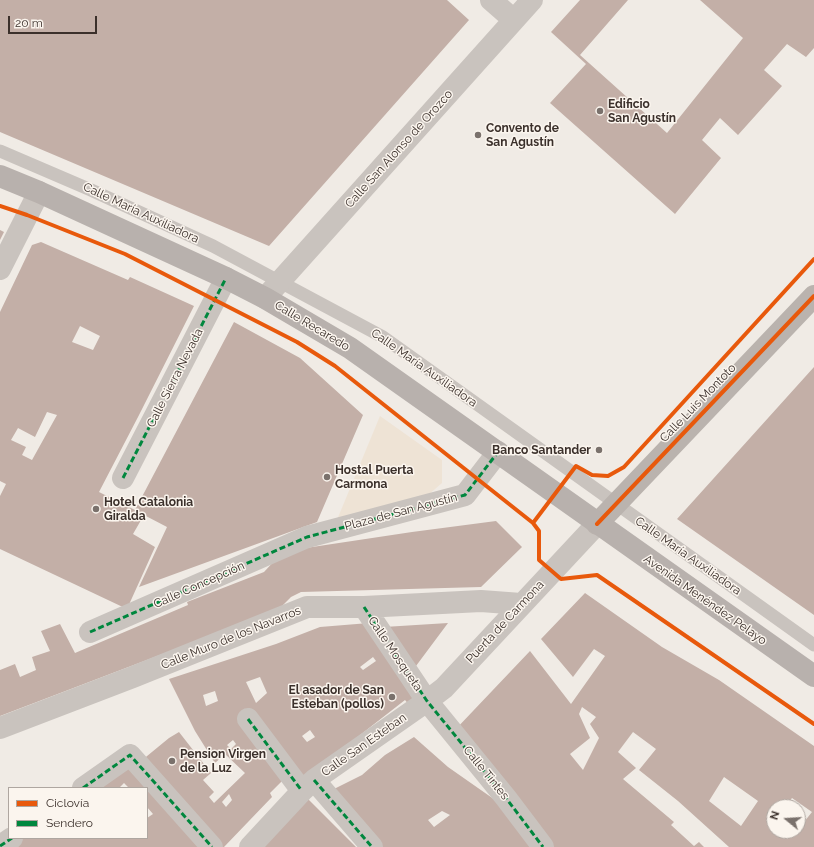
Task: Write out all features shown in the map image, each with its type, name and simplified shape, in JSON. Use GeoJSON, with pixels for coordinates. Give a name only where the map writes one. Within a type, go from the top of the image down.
{"type":"FeatureCollection","features":[{"type":"Feature","properties":{"kind":"main road","name":"Calle Recaredo"},"geometry":{"type":"LineString","coordinates":[[0,176],[39,192],[226,278],[265,298],[350,348],[597,524]]}},
{"type":"Feature","properties":{"kind":"main road","name":"Calle Luis Montoto"},"geometry":{"type":"LineString","coordinates":[[597,524],[814,296]]}},
{"type":"Feature","properties":{"kind":"main road","name":"Avenida Menéndez Pelayo"},"geometry":{"type":"LineString","coordinates":[[597,524],[814,676]]}},
{"type":"Feature","properties":{"kind":"street"},"geometry":{"type":"LineString","coordinates":[[491,0],[507,14],[512,22]]}},
{"type":"Feature","properties":{"kind":"street","name":"Calle San Alonso de Orozco"},"geometry":{"type":"LineString","coordinates":[[265,298],[532,0]]}},
{"type":"Feature","properties":{"kind":"street"},"geometry":{"type":"LineString","coordinates":[[0,270],[39,192]]}},
{"type":"Feature","properties":{"kind":"street","name":"Calle Sierra Nevada"},"geometry":{"type":"LineString","coordinates":[[123,478],[226,278]]}},
{"type":"Feature","properties":{"kind":"street","name":"Plaza de San Agustín"},"geometry":{"type":"LineString","coordinates":[[307,537],[465,495],[498,452]]}},
{"type":"Feature","properties":{"kind":"street","name":"Puerta de Carmona"},"geometry":{"type":"LineString","coordinates":[[427,701],[444,688],[597,524]]}},
{"type":"Feature","properties":{"kind":"street","name":"Calle Concepción"},"geometry":{"type":"LineString","coordinates":[[90,632],[307,537]]}},
{"type":"Feature","properties":{"kind":"street","name":"Calle Muro de los Navarros"},"geometry":{"type":"LineString","coordinates":[[0,728],[133,677],[307,607],[364,607],[481,601],[521,604]]}},
{"type":"Feature","properties":{"kind":"street","name":"Calle Mosqueta"},"geometry":{"type":"LineString","coordinates":[[364,607],[427,701]]}},
{"type":"Feature","properties":{"kind":"street","name":"Calle San Esteban"},"geometry":{"type":"LineString","coordinates":[[250,847],[308,785],[427,701]]}},
{"type":"Feature","properties":{"kind":"street","name":"Calle Tintes"},"geometry":{"type":"LineString","coordinates":[[427,701],[506,798],[543,847]]}},
{"type":"Feature","properties":{"kind":"street"},"geometry":{"type":"LineString","coordinates":[[248,719],[308,785],[372,847]]}},
{"type":"Feature","properties":{"kind":"street"},"geometry":{"type":"LineString","coordinates":[[84,787],[130,756],[212,847]]}},
{"type":"Feature","properties":{"kind":"street"},"geometry":{"type":"LineString","coordinates":[[0,846],[10,839]]}},
{"type":"Feature","properties":{"kind":"lane","name":"Calle María Auxiliadora"},"geometry":{"type":"LineString","coordinates":[[0,151],[91,190],[206,243],[383,337],[814,645]]}},
{"type":"Feature","properties":{"kind":"shaded area"},"geometry":{"type":"Polygon","coordinates":[[[380,416],[442,460],[442,483],[427,496],[334,527],[380,416]]]}},
{"type":"Feature","properties":{"kind":"building"},"geometry":{"type":"Polygon","coordinates":[[[0,0],[447,0],[469,20],[269,246],[0,132],[0,0]]]}},
{"type":"Feature","properties":{"kind":"building","name":"Edificio San Agustín"},"geometry":{"type":"Polygon","coordinates":[[[580,0],[628,0],[580,55],[667,133],[743,38],[700,0],[814,0],[814,48],[806,57],[787,44],[764,70],[782,86],[738,135],[720,118],[702,140],[721,158],[675,214],[550,103],[586,64],[551,32],[580,0]]]}},
{"type":"Feature","properties":{"kind":"building"},"geometry":{"type":"Polygon","coordinates":[[[0,230],[4,232],[0,240],[0,230]]]}},
{"type":"Feature","properties":{"kind":"building"},"geometry":{"type":"Polygon","coordinates":[[[41,242],[128,280],[130,277],[194,306],[99,492],[135,510],[234,322],[300,358],[363,415],[317,522],[139,587],[167,527],[144,515],[133,534],[155,547],[127,609],[0,549],[0,496],[6,484],[0,481],[0,312],[32,245],[41,242]],[[80,326],[72,342],[93,350],[100,336],[80,326]],[[47,412],[35,437],[18,428],[11,440],[26,447],[22,455],[32,460],[57,415],[47,412]]]}},
{"type":"Feature","properties":{"kind":"building"},"geometry":{"type":"Polygon","coordinates":[[[814,367],[814,615],[677,519],[814,367]]]}},
{"type":"Feature","properties":{"kind":"building"},"geometry":{"type":"Polygon","coordinates":[[[496,521],[522,547],[481,587],[301,592],[291,597],[278,610],[0,716],[0,670],[15,664],[20,677],[36,670],[32,657],[50,651],[41,631],[60,624],[75,653],[188,605],[187,602],[264,572],[277,558],[299,549],[496,521]]]}},
{"type":"Feature","properties":{"kind":"building"},"geometry":{"type":"Polygon","coordinates":[[[585,593],[662,647],[719,680],[814,746],[814,847],[729,847],[678,801],[639,770],[656,749],[633,732],[618,752],[636,768],[623,779],[674,822],[671,825],[694,846],[699,842],[704,847],[551,847],[454,731],[530,651],[571,704],[605,656],[594,649],[573,677],[541,639],[585,593]],[[582,707],[579,714],[590,738],[570,754],[583,770],[599,738],[590,724],[596,717],[582,707]],[[724,777],[709,801],[741,826],[758,801],[724,777]]]}},
{"type":"Feature","properties":{"kind":"building"},"geometry":{"type":"Polygon","coordinates":[[[369,623],[418,699],[410,706],[405,700],[346,746],[303,783],[283,780],[270,793],[272,797],[224,847],[222,847],[141,761],[169,738],[179,732],[211,773],[203,780],[214,792],[209,797],[214,803],[245,773],[225,754],[215,763],[195,731],[169,679],[276,644],[320,627],[369,623]],[[373,657],[360,667],[363,670],[376,661],[373,657]],[[260,677],[246,682],[256,703],[267,693],[260,677]],[[215,691],[203,695],[206,706],[218,701],[215,691]],[[310,730],[302,736],[307,742],[315,737],[310,730]],[[233,740],[227,745],[231,749],[236,744],[233,740]],[[229,794],[222,802],[226,807],[232,800],[229,794]]]}},
{"type":"Feature","properties":{"kind":"building"},"geometry":{"type":"Polygon","coordinates":[[[448,623],[413,670],[384,627],[448,623]]]}},
{"type":"Feature","properties":{"kind":"building"},"geometry":{"type":"Polygon","coordinates":[[[414,737],[448,767],[508,809],[539,847],[379,847],[334,789],[362,775],[385,755],[414,737]],[[442,811],[428,820],[434,827],[450,815],[442,811]]]}},
{"type":"Feature","properties":{"kind":"building"},"geometry":{"type":"Polygon","coordinates":[[[132,763],[204,847],[11,847],[23,839],[148,839],[148,817],[153,814],[148,808],[148,787],[128,787],[124,783],[120,787],[97,787],[132,763]]]}},
{"type":"Feature","properties":{"kind":"building"},"geometry":{"type":"Polygon","coordinates":[[[307,798],[356,847],[264,847],[307,798]]]}},
{"type":"Feature","properties":{"kind":"marked path"},"geometry":{"type":"LineString","coordinates":[[123,478],[226,278]]}},
{"type":"Feature","properties":{"kind":"marked path"},"geometry":{"type":"LineString","coordinates":[[90,632],[307,537],[465,495],[498,452]]}},
{"type":"Feature","properties":{"kind":"marked path"},"geometry":{"type":"LineString","coordinates":[[364,607],[427,701],[506,798],[543,847]]}},
{"type":"Feature","properties":{"kind":"marked path"},"geometry":{"type":"LineString","coordinates":[[248,719],[302,791]]}},
{"type":"Feature","properties":{"kind":"marked path"},"geometry":{"type":"LineString","coordinates":[[84,787],[130,755],[212,847]]}},
{"type":"Feature","properties":{"kind":"marked path"},"geometry":{"type":"LineString","coordinates":[[314,780],[372,847]]}},
{"type":"Feature","properties":{"kind":"marked path"},"geometry":{"type":"LineString","coordinates":[[0,846],[10,839]]}},
{"type":"Feature","properties":{"kind":"cycle path"},"geometry":{"type":"LineString","coordinates":[[0,206],[27,215],[125,254],[297,342],[335,366],[533,523],[539,531],[539,560],[561,579],[597,575],[814,724]]}},
{"type":"Feature","properties":{"kind":"cycle path"},"geometry":{"type":"LineString","coordinates":[[533,523],[576,466],[592,475],[608,476],[624,467],[814,259]]}},
{"type":"Feature","properties":{"kind":"cycle path"},"geometry":{"type":"LineString","coordinates":[[597,524],[814,296]]}},
{"type":"Feature","properties":{"kind":"place","name":"Edificio San Agustín"},"geometry":{"type":"Point","coordinates":[600,111]}},
{"type":"Feature","properties":{"kind":"place","name":"Convento de San Agustín"},"geometry":{"type":"Point","coordinates":[478,135]}},
{"type":"Feature","properties":{"kind":"place","name":"Banco Santander"},"geometry":{"type":"Point","coordinates":[599,450]}},
{"type":"Feature","properties":{"kind":"place","name":"Hostal Puerta Carmona"},"geometry":{"type":"Point","coordinates":[327,477]}},
{"type":"Feature","properties":{"kind":"place","name":"Hotel Catalonia Giralda"},"geometry":{"type":"Point","coordinates":[96,509]}},
{"type":"Feature","properties":{"kind":"place","name":"El asador de San Esteban (pollos)"},"geometry":{"type":"Point","coordinates":[392,697]}},
{"type":"Feature","properties":{"kind":"place","name":"Pension Virgen de la Luz"},"geometry":{"type":"Point","coordinates":[172,761]}}]}
